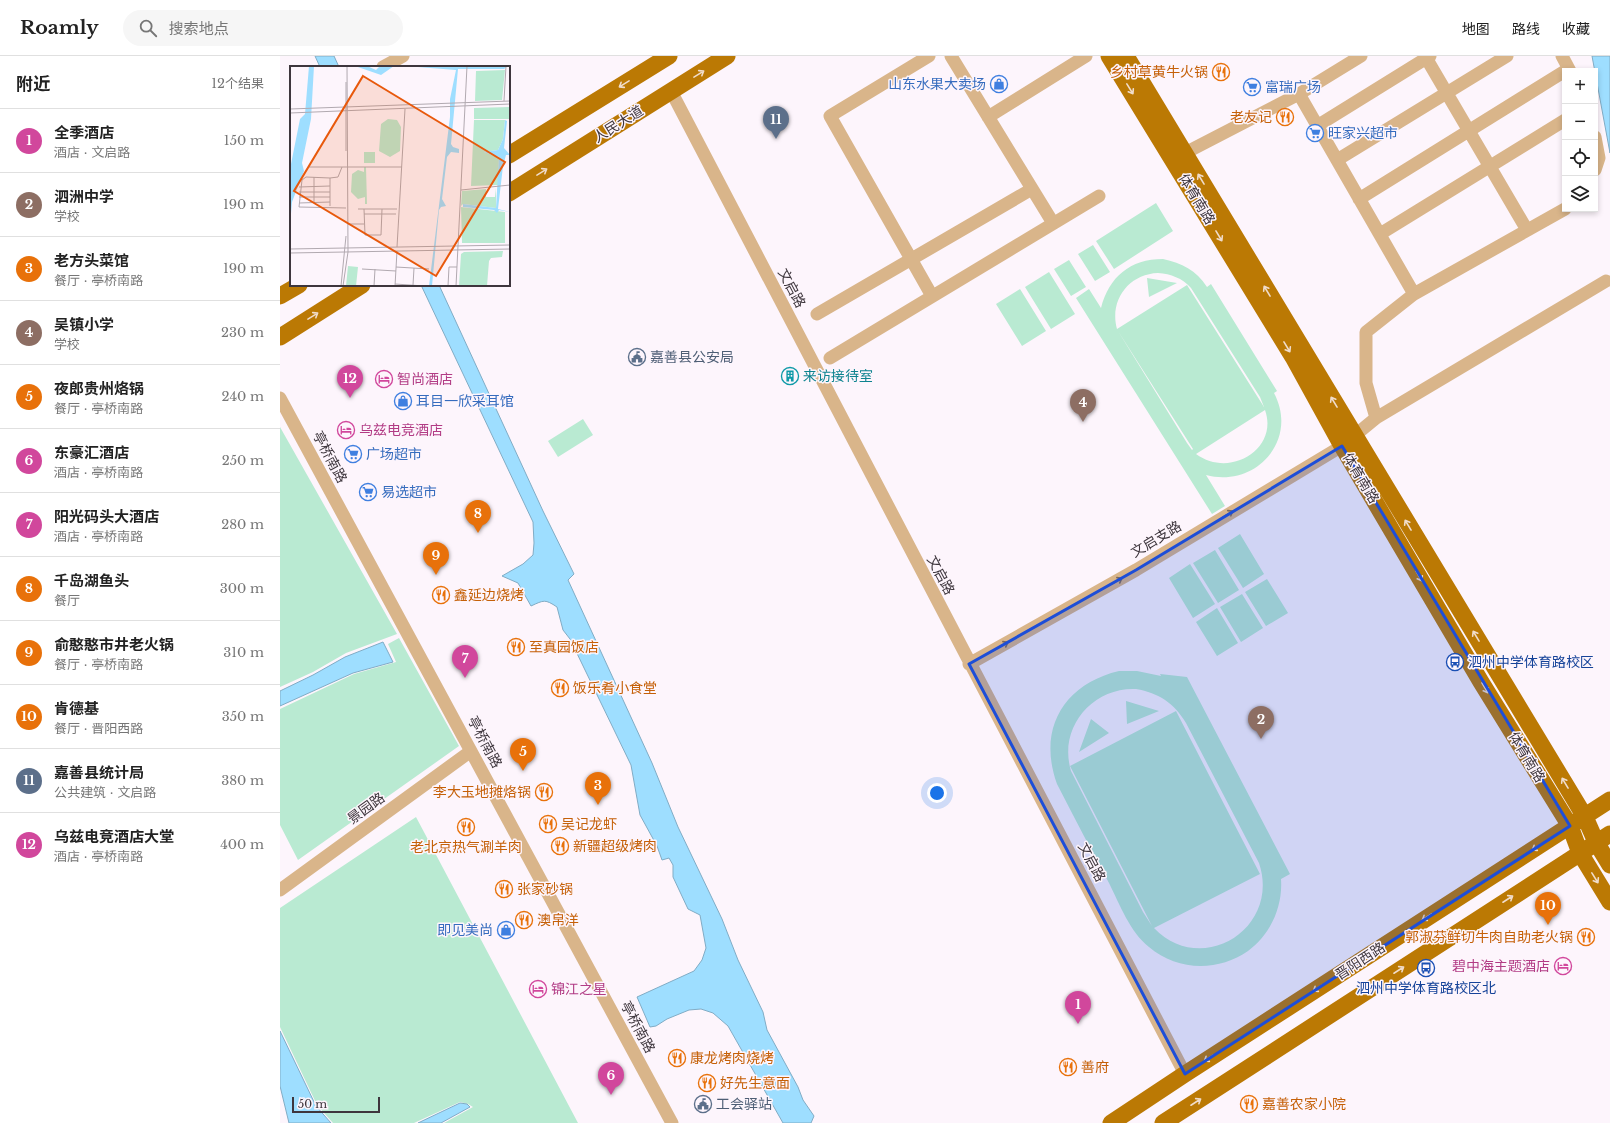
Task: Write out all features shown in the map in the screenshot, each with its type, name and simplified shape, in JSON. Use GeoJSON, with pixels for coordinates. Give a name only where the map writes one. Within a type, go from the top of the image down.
{"type":"FeatureCollection","features":[{"type":"Feature","properties":{"kind":"main road","name":"人民大道"},"geometry":{"type":"LineString","coordinates":[[510,192],[727,56]]}},
{"type":"Feature","properties":{"kind":"main road","name":"体育南路"},"geometry":{"type":"LineString","coordinates":[[1109,56],[1293,358],[1348,441],[1585,816],[1603,838],[1610,865]]}},
{"type":"Feature","properties":{"kind":"main road","name":"体育南路"},"geometry":{"type":"LineString","coordinates":[[1126,56],[1185,153],[1348,441],[1481,682],[1570,826],[1580,853],[1610,902]]}},
{"type":"Feature","properties":{"kind":"main road"},"geometry":{"type":"LineString","coordinates":[[510,154],[659,58]]}},
{"type":"Feature","properties":{"kind":"main road"},"geometry":{"type":"LineString","coordinates":[[280,296],[297,286]]}},
{"type":"Feature","properties":{"kind":"main road"},"geometry":{"type":"LineString","coordinates":[[280,337],[360,286]]}},
{"type":"Feature","properties":{"kind":"main road","name":"晋阳西路"},"geometry":{"type":"LineString","coordinates":[[1111,1123],[1610,800]]}},
{"type":"Feature","properties":{"kind":"main road","name":"晋阳西路"},"geometry":{"type":"LineString","coordinates":[[1163,1123],[1603,838]]}},
{"type":"Feature","properties":{"kind":"street"},"geometry":{"type":"LineString","coordinates":[[385,66],[403,56]]}},
{"type":"Feature","properties":{"kind":"street"},"geometry":{"type":"LineString","coordinates":[[929,56],[830,116],[932,296]]}},
{"type":"Feature","properties":{"kind":"street"},"geometry":{"type":"LineString","coordinates":[[951,56],[1053,223]]}},
{"type":"Feature","properties":{"kind":"street"},"geometry":{"type":"LineString","coordinates":[[988,117],[1086,56]]}},
{"type":"Feature","properties":{"kind":"street"},"geometry":{"type":"LineString","coordinates":[[1185,153],[1299,94],[1361,56]]}},
{"type":"Feature","properties":{"kind":"street"},"geometry":{"type":"LineString","coordinates":[[1337,160],[1507,56]]}},
{"type":"Feature","properties":{"kind":"street"},"geometry":{"type":"LineString","coordinates":[[1562,56],[1566,68]]}},
{"type":"Feature","properties":{"kind":"street"},"geometry":{"type":"LineString","coordinates":[[1317,126],[1427,57],[1468,131],[1527,230]]}},
{"type":"Feature","properties":{"kind":"street"},"geometry":{"type":"LineString","coordinates":[[1359,198],[1562,74]]}},
{"type":"Feature","properties":{"kind":"street","name":"文启路"},"geometry":{"type":"LineString","coordinates":[[671,91],[969,664],[1185,1074]]}},
{"type":"Feature","properties":{"kind":"street"},"geometry":{"type":"LineString","coordinates":[[1299,94],[1414,294]]}},
{"type":"Feature","properties":{"kind":"street"},"geometry":{"type":"LineString","coordinates":[[1380,234],[1562,122]]}},
{"type":"Feature","properties":{"kind":"street"},"geometry":{"type":"LineString","coordinates":[[817,314],[1032,189]]}},
{"type":"Feature","properties":{"kind":"street"},"geometry":{"type":"LineString","coordinates":[[830,358],[1098,196]]}},
{"type":"Feature","properties":{"kind":"street"},"geometry":{"type":"LineString","coordinates":[[1376,418],[1366,383],[1366,332],[1414,294],[1562,211]]}},
{"type":"Feature","properties":{"kind":"street","name":"文启支路"},"geometry":{"type":"LineString","coordinates":[[969,664],[1136,570],[1348,441],[1376,418],[1606,281]]}},
{"type":"Feature","properties":{"kind":"street","name":"亭桥南路"},"geometry":{"type":"LineString","coordinates":[[280,398],[672,1123]]}},
{"type":"Feature","properties":{"kind":"street","name":"景园路"},"geometry":{"type":"LineString","coordinates":[[280,890],[472,751]]}},
{"type":"Feature","properties":{"kind":"highlighted area"},"geometry":{"type":"Polygon","coordinates":[[[1342,446],[1570,826],[1185,1074],[969,664],[1136,570],[1342,446]]]}},
{"type":"Feature","properties":{"kind":"green space"},"geometry":{"type":"Polygon","coordinates":[[[1156,203],[1173,231],[1114,269],[1096,241],[1156,203]]]}},
{"type":"Feature","properties":{"kind":"green space"},"geometry":{"type":"Polygon","coordinates":[[[1093,245],[1110,272],[1095,281],[1078,254],[1093,245]]]}},
{"type":"Feature","properties":{"kind":"green space"},"geometry":{"type":"Polygon","coordinates":[[[1163,259],[1182,265],[1198,276],[1207,287],[1211,284],[1277,391],[1274,393],[1280,411],[1281,427],[1277,443],[1268,456],[1256,467],[1241,474],[1224,477],[1206,475],[1225,506],[1212,514],[1076,298],[1089,289],[1101,308],[1109,287],[1115,279],[1131,266],[1151,260],[1163,259]],[[1158,273],[1138,278],[1124,290],[1116,308],[1115,318],[1117,329],[1187,285],[1264,407],[1260,397],[1191,288],[1184,282],[1176,277],[1158,273]],[[1118,331],[1192,450],[1193,449],[1118,331]],[[1265,410],[1196,454],[1209,461],[1223,463],[1236,461],[1248,456],[1258,448],[1265,437],[1267,424],[1265,410]]]}},
{"type":"Feature","properties":{"kind":"green space"},"geometry":{"type":"Polygon","coordinates":[[[1069,260],[1086,287],[1071,296],[1054,269],[1069,260]]]}},
{"type":"Feature","properties":{"kind":"green space"},"geometry":{"type":"Polygon","coordinates":[[[1049,272],[1075,314],[1051,329],[1025,287],[1049,272]]]}},
{"type":"Feature","properties":{"kind":"green space"},"geometry":{"type":"Polygon","coordinates":[[[1147,278],[1177,283],[1149,297],[1147,278]]]}},
{"type":"Feature","properties":{"kind":"green space"},"geometry":{"type":"Polygon","coordinates":[[[1020,289],[1046,331],[1022,346],[996,304],[1020,289]]]}},
{"type":"Feature","properties":{"kind":"green space"},"geometry":{"type":"Polygon","coordinates":[[[583,419],[593,435],[558,457],[548,441],[583,419]]]}},
{"type":"Feature","properties":{"kind":"green space"},"geometry":{"type":"Polygon","coordinates":[[[280,427],[397,634],[346,653],[313,672],[280,687],[280,427]]]}},
{"type":"Feature","properties":{"kind":"green space"},"geometry":{"type":"Polygon","coordinates":[[[1240,534],[1264,574],[1243,588],[1218,548],[1240,534]]]}},
{"type":"Feature","properties":{"kind":"green space"},"geometry":{"type":"Polygon","coordinates":[[[1215,550],[1239,590],[1218,603],[1193,563],[1215,550]]]}},
{"type":"Feature","properties":{"kind":"green space"},"geometry":{"type":"Polygon","coordinates":[[[1190,564],[1215,604],[1193,618],[1169,578],[1190,564]]]}},
{"type":"Feature","properties":{"kind":"green space"},"geometry":{"type":"Polygon","coordinates":[[[1267,579],[1288,613],[1266,626],[1245,592],[1267,579]]]}},
{"type":"Feature","properties":{"kind":"green space"},"geometry":{"type":"Polygon","coordinates":[[[1242,594],[1263,628],[1241,642],[1220,607],[1242,594]]]}},
{"type":"Feature","properties":{"kind":"green space"},"geometry":{"type":"Polygon","coordinates":[[[1217,608],[1238,643],[1217,656],[1196,622],[1217,608]]]}},
{"type":"Feature","properties":{"kind":"green space"},"geometry":{"type":"Polygon","coordinates":[[[399,638],[459,746],[298,860],[280,825],[280,709],[354,674],[396,662],[388,644],[399,638]]]}},
{"type":"Feature","properties":{"kind":"green space"},"geometry":{"type":"Polygon","coordinates":[[[1119,671],[1137,671],[1161,676],[1160,674],[1187,677],[1290,874],[1281,879],[1280,900],[1274,920],[1269,929],[1256,944],[1236,958],[1224,963],[1211,965],[1198,966],[1185,964],[1172,961],[1160,955],[1142,941],[1126,918],[1057,784],[1052,764],[1051,745],[1053,728],[1060,712],[1070,698],[1083,686],[1100,677],[1119,671]],[[1136,689],[1120,690],[1105,695],[1082,713],[1074,726],[1069,740],[1068,755],[1070,766],[1176,711],[1260,874],[1154,928],[1173,942],[1194,948],[1214,947],[1233,939],[1248,925],[1259,908],[1263,887],[1259,863],[1186,723],[1176,710],[1171,705],[1159,696],[1136,689]],[[1070,766],[1071,771],[1143,912],[1152,926],[1070,766]]]}},
{"type":"Feature","properties":{"kind":"green space"},"geometry":{"type":"Polygon","coordinates":[[[1126,701],[1159,711],[1127,724],[1126,701]]]}},
{"type":"Feature","properties":{"kind":"green space"},"geometry":{"type":"Polygon","coordinates":[[[1091,719],[1109,733],[1079,752],[1091,719]]]}},
{"type":"Feature","properties":{"kind":"green space"},"geometry":{"type":"Polygon","coordinates":[[[416,817],[578,1123],[444,1123],[473,1107],[460,1102],[414,1123],[333,1123],[317,1105],[280,1027],[280,908],[416,817]]]}},
{"type":"Feature","properties":{"kind":"water"},"geometry":{"type":"Polygon","coordinates":[[[315,56],[334,56],[339,66],[320,66],[315,56]]]}},
{"type":"Feature","properties":{"kind":"water"},"geometry":{"type":"Polygon","coordinates":[[[1592,56],[1610,56],[1610,153],[1598,88],[1598,68],[1594,68],[1592,56]]]}},
{"type":"Feature","properties":{"kind":"water"},"geometry":{"type":"Polygon","coordinates":[[[421,286],[439,286],[543,511],[574,574],[568,580],[652,763],[678,827],[722,919],[738,960],[763,1012],[767,1030],[798,1087],[803,1100],[814,1116],[811,1123],[783,1123],[728,1026],[713,1013],[701,1009],[689,1010],[667,1019],[656,1026],[650,1027],[637,997],[694,971],[702,960],[706,948],[700,915],[688,909],[673,877],[673,865],[669,858],[662,860],[657,846],[640,815],[631,765],[570,639],[563,630],[557,607],[544,601],[531,606],[518,583],[502,576],[523,564],[533,555],[533,522],[421,286]]]}},
{"type":"Feature","properties":{"kind":"water"},"geometry":{"type":"Polygon","coordinates":[[[383,642],[393,662],[353,673],[280,706],[280,691],[345,657],[383,642]]]}},
{"type":"Feature","properties":{"kind":"water"},"geometry":{"type":"Polygon","coordinates":[[[280,1031],[316,1106],[331,1123],[289,1123],[280,1086],[280,1031]]]}},
{"type":"Feature","properties":{"kind":"water"},"geometry":{"type":"Polygon","coordinates":[[[460,1103],[467,1104],[470,1107],[441,1123],[418,1123],[460,1103]]]}},
{"type":"Feature","properties":{"kind":"place","name":"乡村草黄牛火锅"},"geometry":{"type":"Point","coordinates":[1221,72]}},
{"type":"Feature","properties":{"kind":"place","name":"山东水果大卖场"},"geometry":{"type":"Point","coordinates":[999,84]}},
{"type":"Feature","properties":{"kind":"place","name":"富瑞广场"},"geometry":{"type":"Point","coordinates":[1252,87]}},
{"type":"Feature","properties":{"kind":"place","name":"老友记"},"geometry":{"type":"Point","coordinates":[1285,117]}},
{"type":"Feature","properties":{"kind":"place","name":"旺家兴超市"},"geometry":{"type":"Point","coordinates":[1315,133]}},
{"type":"Feature","properties":{"kind":"place","name":"嘉善县统计局"},"geometry":{"type":"Point","coordinates":[776,139]}},
{"type":"Feature","properties":{"kind":"place","name":"嘉善县公安局"},"geometry":{"type":"Point","coordinates":[637,357]}},
{"type":"Feature","properties":{"kind":"place","name":"来访接待室"},"geometry":{"type":"Point","coordinates":[790,376]}},
{"type":"Feature","properties":{"kind":"place","name":"智尚酒店"},"geometry":{"type":"Point","coordinates":[384,379]}},
{"type":"Feature","properties":{"kind":"place","name":"乌兹电竞酒店大堂"},"geometry":{"type":"Point","coordinates":[350,398]}},
{"type":"Feature","properties":{"kind":"place","name":"耳目一欣采耳馆"},"geometry":{"type":"Point","coordinates":[403,401]}},
{"type":"Feature","properties":{"kind":"place","name":"吴镇小学"},"geometry":{"type":"Point","coordinates":[1083,422]}},
{"type":"Feature","properties":{"kind":"place","name":"乌兹电竞酒店"},"geometry":{"type":"Point","coordinates":[346,430]}},
{"type":"Feature","properties":{"kind":"place","name":"广场超市"},"geometry":{"type":"Point","coordinates":[353,454]}},
{"type":"Feature","properties":{"kind":"place","name":"易选超市"},"geometry":{"type":"Point","coordinates":[368,492]}},
{"type":"Feature","properties":{"kind":"place","name":"千岛湖鱼头"},"geometry":{"type":"Point","coordinates":[478,533]}},
{"type":"Feature","properties":{"kind":"place","name":"俞憨憨市井老火锅"},"geometry":{"type":"Point","coordinates":[436,575]}},
{"type":"Feature","properties":{"kind":"place","name":"鑫延边烧烤"},"geometry":{"type":"Point","coordinates":[441,595]}},
{"type":"Feature","properties":{"kind":"place","name":"至真园饭店"},"geometry":{"type":"Point","coordinates":[516,647]}},
{"type":"Feature","properties":{"kind":"place","name":"泗州中学体育路校区"},"geometry":{"type":"Point","coordinates":[1455,662]}},
{"type":"Feature","properties":{"kind":"place","name":"阳光码头大酒店"},"geometry":{"type":"Point","coordinates":[465,678]}},
{"type":"Feature","properties":{"kind":"place","name":"饭乐肴小食堂"},"geometry":{"type":"Point","coordinates":[560,688]}},
{"type":"Feature","properties":{"kind":"place","name":"泗洲中学"},"geometry":{"type":"Point","coordinates":[1261,739]}},
{"type":"Feature","properties":{"kind":"place","name":"夜郎贵州烙锅"},"geometry":{"type":"Point","coordinates":[523,771]}},
{"type":"Feature","properties":{"kind":"place","name":"李大玉地摊烙锅"},"geometry":{"type":"Point","coordinates":[544,792]}},
{"type":"Feature","properties":{"kind":"place","name":"老方头菜馆"},"geometry":{"type":"Point","coordinates":[598,805]}},
{"type":"Feature","properties":{"kind":"place","name":"吴记龙虾"},"geometry":{"type":"Point","coordinates":[548,824]}},
{"type":"Feature","properties":{"kind":"place","name":"老北京热气涮羊肉"},"geometry":{"type":"Point","coordinates":[466,827]}},
{"type":"Feature","properties":{"kind":"place","name":"新疆超级烤肉"},"geometry":{"type":"Point","coordinates":[560,846]}},
{"type":"Feature","properties":{"kind":"place","name":"张家砂锅"},"geometry":{"type":"Point","coordinates":[504,889]}},
{"type":"Feature","properties":{"kind":"place","name":"澳帛洋"},"geometry":{"type":"Point","coordinates":[524,920]}},
{"type":"Feature","properties":{"kind":"place","name":"肯德基"},"geometry":{"type":"Point","coordinates":[1548,925]}},
{"type":"Feature","properties":{"kind":"place","name":"即见美尚"},"geometry":{"type":"Point","coordinates":[506,930]}},
{"type":"Feature","properties":{"kind":"place","name":"郭淑芬鲜切牛肉自助老火锅"},"geometry":{"type":"Point","coordinates":[1586,937]}},
{"type":"Feature","properties":{"kind":"place","name":"碧中海主题酒店"},"geometry":{"type":"Point","coordinates":[1563,966]}},
{"type":"Feature","properties":{"kind":"place","name":"泗州中学体育路校区北"},"geometry":{"type":"Point","coordinates":[1426,968]}},
{"type":"Feature","properties":{"kind":"place","name":"锦江之星"},"geometry":{"type":"Point","coordinates":[538,989]}},
{"type":"Feature","properties":{"kind":"place","name":"全季酒店"},"geometry":{"type":"Point","coordinates":[1078,1024]}},
{"type":"Feature","properties":{"kind":"place","name":"康龙烤肉烧烤"},"geometry":{"type":"Point","coordinates":[677,1058]}},
{"type":"Feature","properties":{"kind":"place","name":"善府"},"geometry":{"type":"Point","coordinates":[1068,1067]}},
{"type":"Feature","properties":{"kind":"place","name":"好先生意面"},"geometry":{"type":"Point","coordinates":[707,1083]}},
{"type":"Feature","properties":{"kind":"place","name":"东豪汇酒店"},"geometry":{"type":"Point","coordinates":[611,1095]}},
{"type":"Feature","properties":{"kind":"place","name":"工会驿站"},"geometry":{"type":"Point","coordinates":[703,1104]}},
{"type":"Feature","properties":{"kind":"place","name":"嘉善农家小院"},"geometry":{"type":"Point","coordinates":[1249,1104]}}]}
